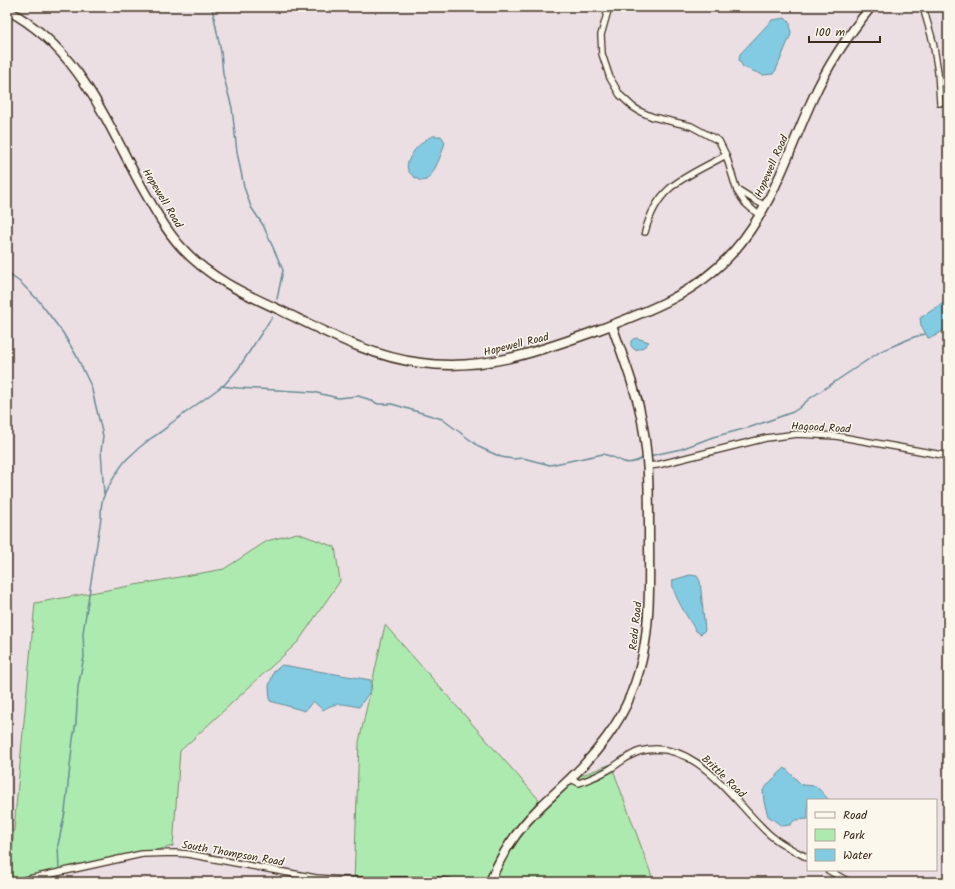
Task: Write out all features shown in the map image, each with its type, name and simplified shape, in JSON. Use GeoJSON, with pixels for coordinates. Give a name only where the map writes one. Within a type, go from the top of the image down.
{"type":"FeatureCollection","features":[{"type":"Feature","properties":{"kind":"street"},"geometry":{"type":"LineString","coordinates":[[609,7],[601,35],[602,54],[610,78],[620,95],[641,112],[653,117],[692,126],[715,138],[722,145],[737,189],[745,203],[760,216]]}},
{"type":"Feature","properties":{"kind":"street","name":"Hopewell Road"},"geometry":{"type":"LineString","coordinates":[[7,10],[40,31],[59,49],[77,71],[92,94],[154,209],[169,233],[200,266],[238,290],[326,333],[359,347],[390,357],[422,364],[453,365],[500,361],[546,348],[612,325],[670,301],[698,283],[717,268],[748,234],[766,206],[777,184],[815,94],[829,67],[870,7]]}},
{"type":"Feature","properties":{"kind":"street"},"geometry":{"type":"LineString","coordinates":[[924,7],[933,42],[938,72],[940,104]]}},
{"type":"Feature","properties":{"kind":"street"},"geometry":{"type":"LineString","coordinates":[[644,232],[662,197],[669,189],[678,182],[726,155]]}},
{"type":"Feature","properties":{"kind":"street"},"geometry":{"type":"LineString","coordinates":[[737,189],[766,206]]}},
{"type":"Feature","properties":{"kind":"street","name":"Redd Road"},"geometry":{"type":"LineString","coordinates":[[490,882],[500,860],[520,830],[539,808],[571,779],[590,759],[608,736],[634,688],[642,660],[648,630],[649,605],[647,466],[639,408],[612,325]]}},
{"type":"Feature","properties":{"kind":"street","name":"Hagood Road"},"geometry":{"type":"LineString","coordinates":[[647,466],[657,465],[766,438],[798,434],[836,436],[948,456]]}},
{"type":"Feature","properties":{"kind":"street","name":"Brittle Road"},"geometry":{"type":"LineString","coordinates":[[571,779],[579,783],[594,778],[641,751],[662,749],[676,752],[695,761],[724,786],[770,835],[807,857]]}},
{"type":"Feature","properties":{"kind":"street","name":"South Thompson Road"},"geometry":{"type":"LineString","coordinates":[[15,882],[142,854],[175,853],[188,854],[316,878],[372,881],[436,880],[450,882]]}},
{"type":"Feature","properties":{"kind":"street"},"geometry":{"type":"LineString","coordinates":[[830,871],[849,882]]}},
{"type":"Feature","properties":{"kind":"green space"},"geometry":{"type":"Polygon","coordinates":[[[297,533],[335,547],[340,581],[298,642],[180,751],[173,846],[101,864],[9,882],[35,603],[224,569],[267,541],[297,533]]]}},
{"type":"Feature","properties":{"kind":"green space"},"geometry":{"type":"Polygon","coordinates":[[[385,625],[542,803],[572,779],[611,764],[654,882],[354,882],[359,742],[385,625]]]}},
{"type":"Feature","properties":{"kind":"water"},"geometry":{"type":"Polygon","coordinates":[[[785,18],[790,23],[791,34],[773,74],[763,75],[743,67],[739,60],[740,54],[772,20],[785,18]]]}},
{"type":"Feature","properties":{"kind":"water"},"geometry":{"type":"Polygon","coordinates":[[[433,136],[441,136],[445,142],[444,146],[432,173],[426,180],[419,180],[410,173],[407,166],[411,155],[418,146],[433,136]]]}},
{"type":"Feature","properties":{"kind":"water"},"geometry":{"type":"Polygon","coordinates":[[[948,300],[948,328],[933,337],[928,338],[921,325],[920,318],[948,300]]]}},
{"type":"Feature","properties":{"kind":"water"},"geometry":{"type":"Polygon","coordinates":[[[637,338],[649,342],[643,348],[635,350],[631,346],[631,341],[637,338]]]}},
{"type":"Feature","properties":{"kind":"water"},"geometry":{"type":"Polygon","coordinates":[[[690,575],[697,576],[700,581],[705,630],[701,634],[696,631],[674,591],[673,580],[690,575]]]}},
{"type":"Feature","properties":{"kind":"water"},"geometry":{"type":"Polygon","coordinates":[[[282,665],[371,680],[371,690],[359,707],[337,704],[323,710],[313,701],[305,711],[270,701],[269,686],[274,671],[282,665]]]}},
{"type":"Feature","properties":{"kind":"water"},"geometry":{"type":"Polygon","coordinates":[[[785,768],[802,785],[816,786],[828,799],[807,799],[807,819],[795,820],[790,825],[782,826],[768,816],[764,802],[763,790],[785,768]]]}},
{"type":"Feature","properties":{"kind":"waterway"},"geometry":{"type":"LineString","coordinates":[[212,7],[221,52],[223,74],[232,108],[237,152],[244,187],[251,207],[263,225],[283,270],[277,299]]}},
{"type":"Feature","properties":{"kind":"waterway"},"geometry":{"type":"LineString","coordinates":[[7,273],[20,282],[39,301],[63,333],[76,355],[91,386],[103,436],[101,451],[104,494]]}},
{"type":"Feature","properties":{"kind":"waterway"},"geometry":{"type":"LineString","coordinates":[[59,870],[58,845],[65,812],[76,723],[78,687],[84,657],[83,633],[103,498],[116,474],[132,454],[225,384],[238,369],[272,317]]}},
{"type":"Feature","properties":{"kind":"waterway"},"geometry":{"type":"LineString","coordinates":[[649,456],[681,449],[713,437],[751,427],[793,412],[809,399],[881,351],[925,334]]}},
{"type":"Feature","properties":{"kind":"waterway"},"geometry":{"type":"LineString","coordinates":[[221,386],[313,392],[338,398],[358,396],[378,404],[392,404],[442,419],[481,448],[501,457],[513,459],[523,458],[550,465],[603,454],[627,463],[643,458]]}},
{"type":"Feature","properties":{"kind":"waterway"},"geometry":{"type":"LineString","coordinates":[[59,874],[61,882]]}}]}
